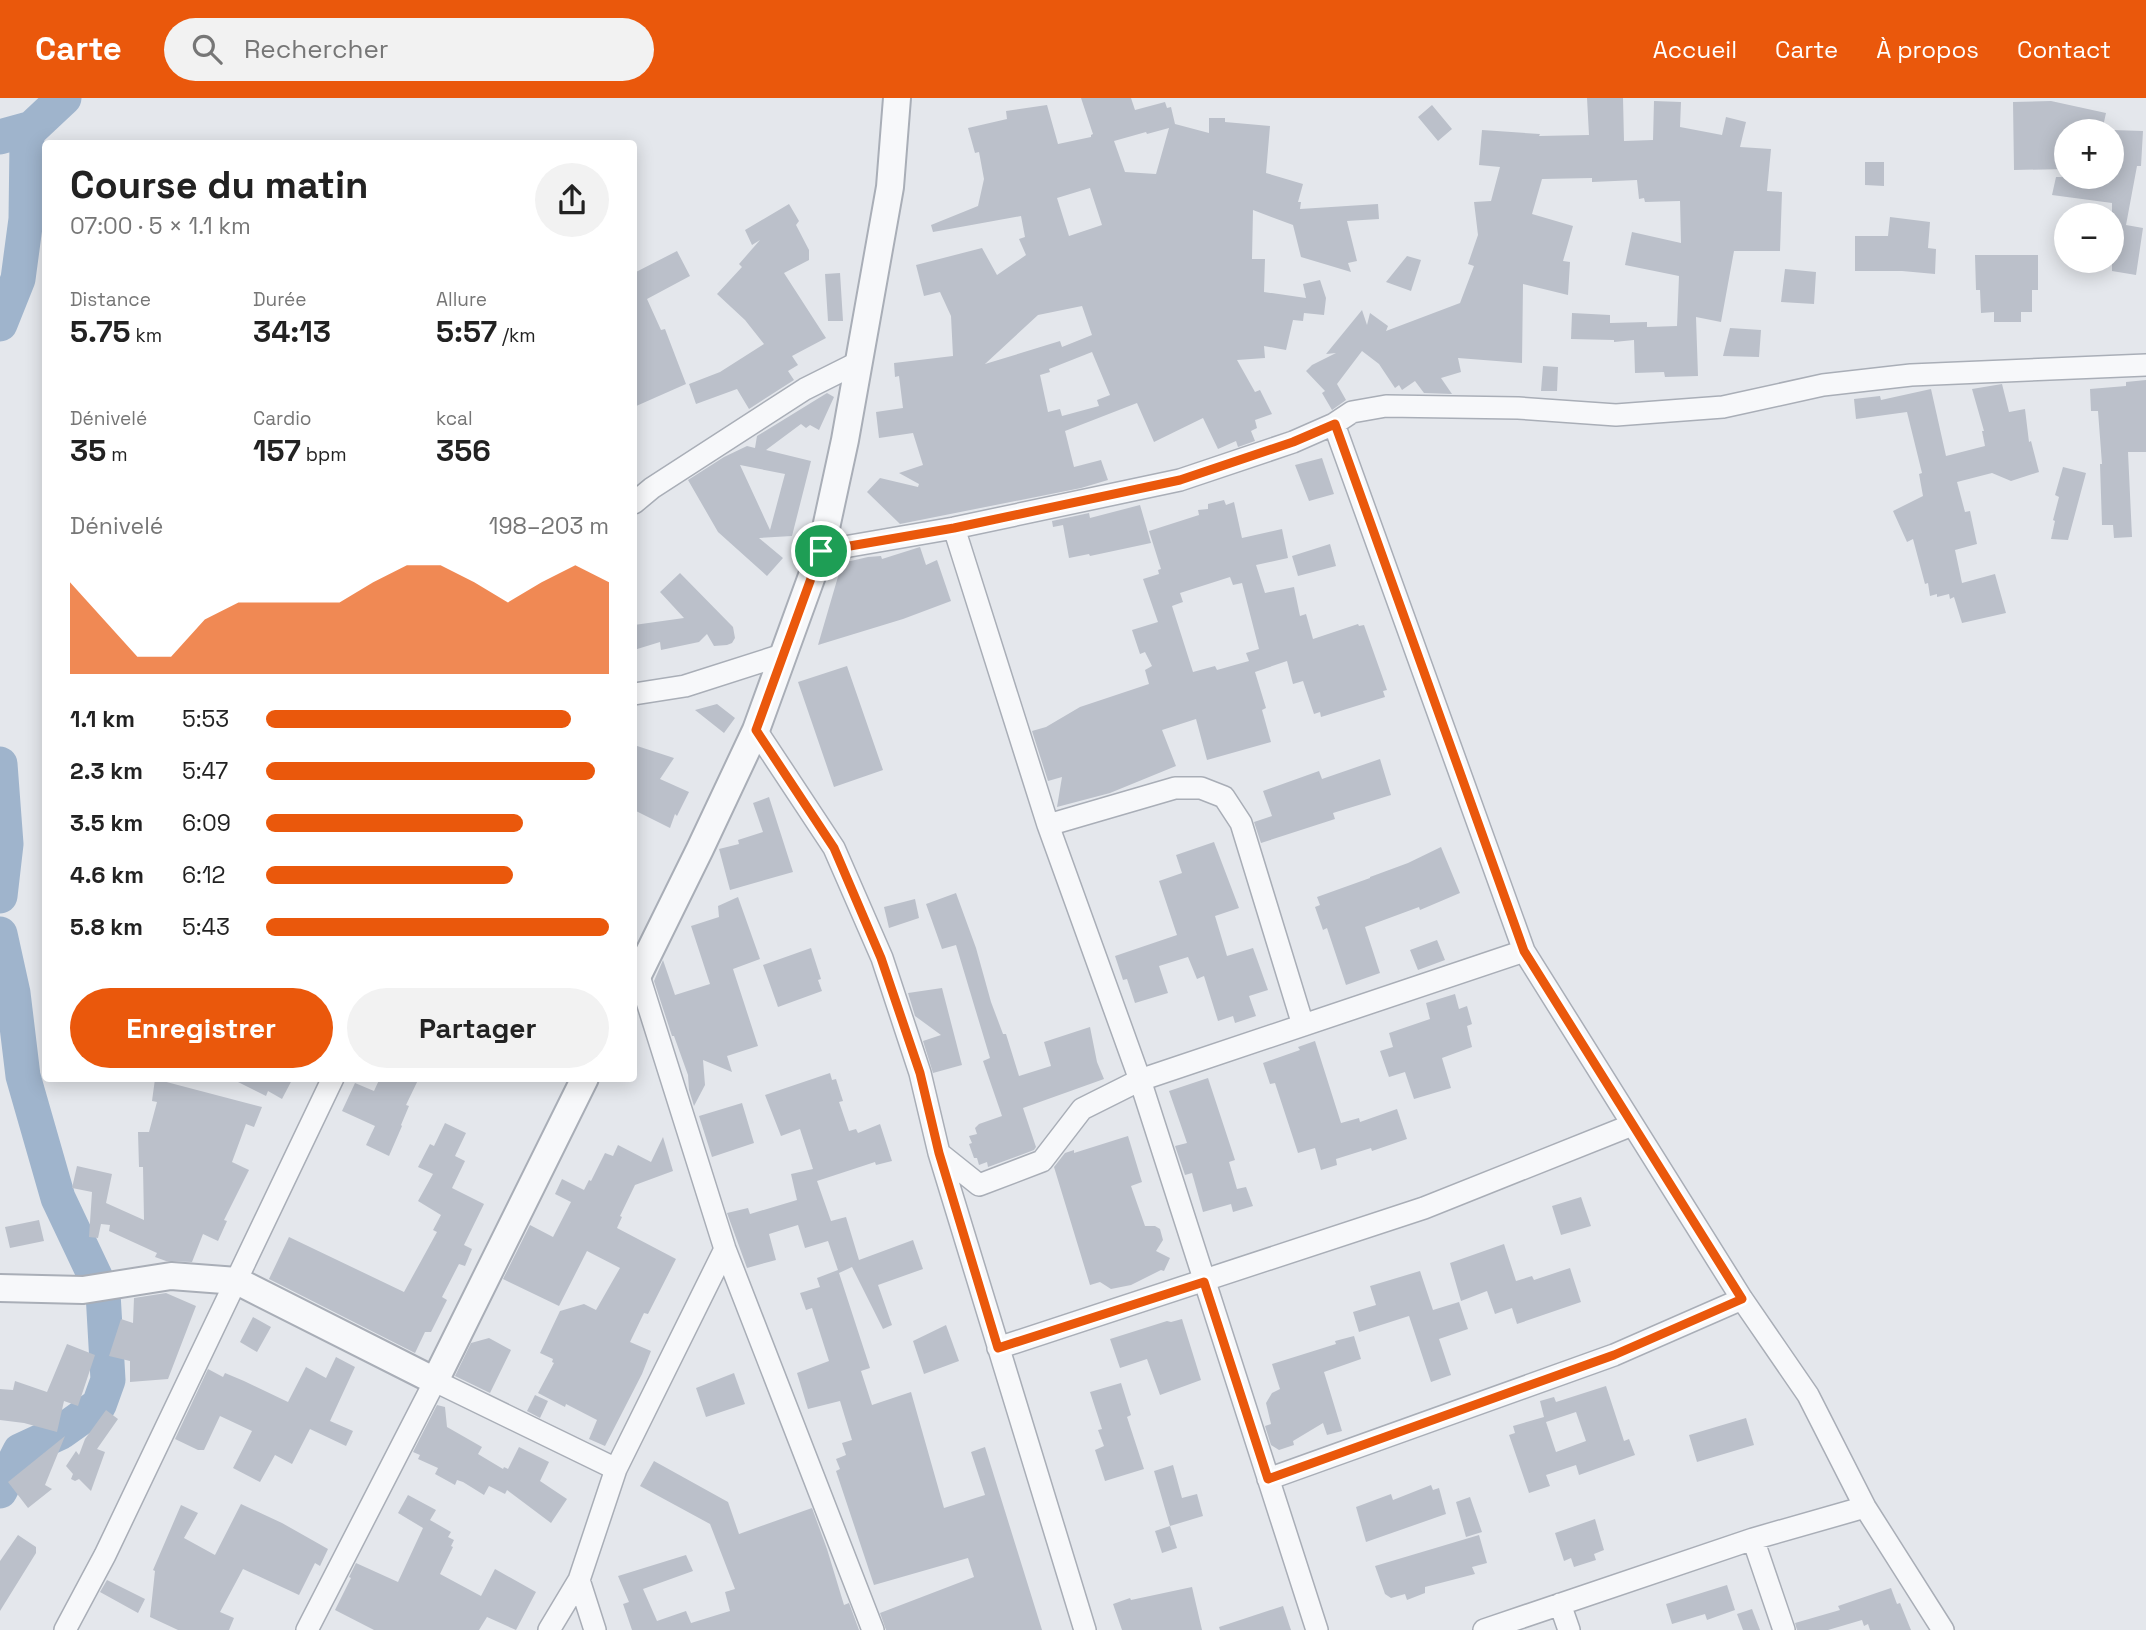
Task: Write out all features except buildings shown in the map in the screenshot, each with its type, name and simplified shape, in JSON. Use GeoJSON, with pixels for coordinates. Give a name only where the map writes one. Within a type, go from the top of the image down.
{"type":"FeatureCollection","features":[{"type":"Feature","properties":{"kind":"street"},"geometry":{"type":"LineString","coordinates":[[637,976],[756,730],[821,551],[859,362],[890,187],[897,98]]}},
{"type":"Feature","properties":{"kind":"street"},"geometry":{"type":"LineString","coordinates":[[637,500],[652,488],[805,389],[859,362]]}},
{"type":"Feature","properties":{"kind":"street"},"geometry":{"type":"LineString","coordinates":[[821,551],[954,528],[1180,480],[1293,442],[1335,424],[1352,412],[1386,407],[1518,408],[1616,415],[1723,407],[1823,385],[1911,375],[2146,365]]}},
{"type":"Feature","properties":{"kind":"street"},"geometry":{"type":"LineString","coordinates":[[1335,424],[1524,951],[1742,1299],[1808,1395],[1865,1507],[1943,1630]]}},
{"type":"Feature","properties":{"kind":"street"},"geometry":{"type":"LineString","coordinates":[[954,528],[1048,825],[1140,1080],[1317,1630]]}},
{"type":"Feature","properties":{"kind":"street"},"geometry":{"type":"LineString","coordinates":[[637,694],[685,686],[782,655]]}},
{"type":"Feature","properties":{"kind":"street"},"geometry":{"type":"LineString","coordinates":[[756,730],[834,848],[876,946],[920,1073],[939,1153],[1085,1630]]}},
{"type":"Feature","properties":{"kind":"street"},"geometry":{"type":"LineString","coordinates":[[1048,825],[1175,788],[1201,788],[1224,797],[1241,823],[1303,1025]]}},
{"type":"Feature","properties":{"kind":"street"},"geometry":{"type":"LineString","coordinates":[[939,1153],[979,1185],[1042,1161],[1082,1109],[1140,1080],[1524,951]]}},
{"type":"Feature","properties":{"kind":"street"},"geometry":{"type":"LineString","coordinates":[[637,981],[725,1249],[873,1630]]}},
{"type":"Feature","properties":{"kind":"street"},"geometry":{"type":"LineString","coordinates":[[65,1630],[105,1555],[331,1082]]}},
{"type":"Feature","properties":{"kind":"street"},"geometry":{"type":"LineString","coordinates":[[307,1630],[435,1381],[583,1082]]}},
{"type":"Feature","properties":{"kind":"street"},"geometry":{"type":"LineString","coordinates":[[998,1348],[1424,1208],[1632,1125]]}},
{"type":"Feature","properties":{"kind":"street"},"geometry":{"type":"LineString","coordinates":[[549,1630],[579,1580],[616,1469],[725,1249]]}},
{"type":"Feature","properties":{"kind":"street"},"geometry":{"type":"LineString","coordinates":[[0,1288],[83,1290],[170,1276],[237,1281],[616,1469]]}},
{"type":"Feature","properties":{"kind":"street"},"geometry":{"type":"LineString","coordinates":[[1268,1479],[1614,1355],[1742,1299]]}},
{"type":"Feature","properties":{"kind":"street"},"geometry":{"type":"LineString","coordinates":[[1485,1630],[1752,1539],[1865,1507]]}},
{"type":"Feature","properties":{"kind":"street"},"geometry":{"type":"LineString","coordinates":[[1752,1539],[1784,1630]]}},
{"type":"Feature","properties":{"kind":"street"},"geometry":{"type":"LineString","coordinates":[[579,1580],[595,1630]]}},
{"type":"Feature","properties":{"kind":"street"},"geometry":{"type":"LineString","coordinates":[[1560,1604],[1569,1630]]}},
{"type":"Feature","properties":{"kind":"waterway"},"geometry":{"type":"LineString","coordinates":[[0,137],[32,128],[64,98]]}},
{"type":"Feature","properties":{"kind":"waterway"},"geometry":{"type":"LineString","coordinates":[[0,324],[18,279],[26,219],[26,131]]}},
{"type":"Feature","properties":{"kind":"waterway"},"geometry":{"type":"LineString","coordinates":[[0,764],[6,844],[0,896]]}},
{"type":"Feature","properties":{"kind":"waterway"},"geometry":{"type":"LineString","coordinates":[[0,934],[13,993],[23,1076],[58,1198],[103,1293],[108,1380],[99,1405],[61,1432],[20,1451],[0,1491]]}},
{"type":"Feature","properties":{"kind":"route"},"geometry":{"type":"LineString","coordinates":[[1335,424],[1524,951],[1742,1299],[1614,1355],[1268,1479],[1204,1282],[998,1348],[939,1153],[920,1073],[881,958],[834,848],[756,730],[821,551],[954,528],[1180,480],[1249,458],[1335,424]]}}]}
